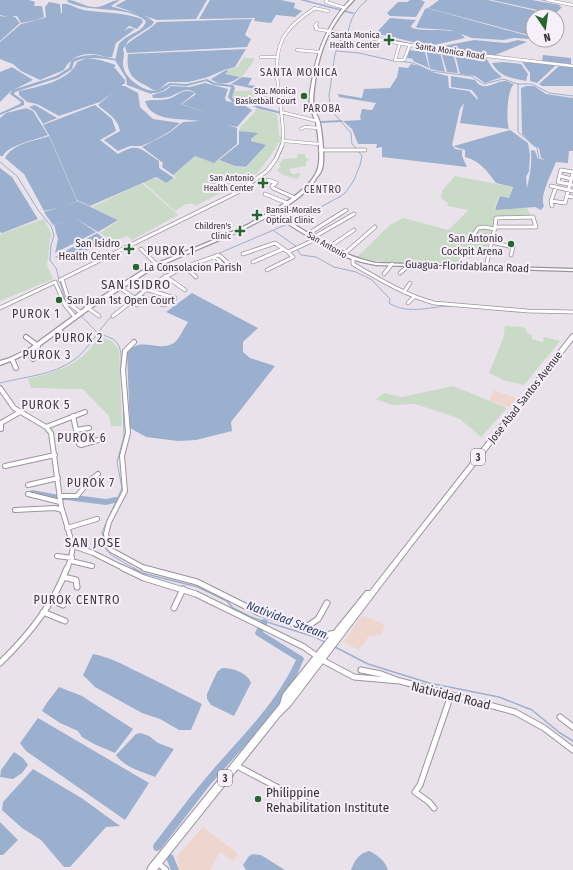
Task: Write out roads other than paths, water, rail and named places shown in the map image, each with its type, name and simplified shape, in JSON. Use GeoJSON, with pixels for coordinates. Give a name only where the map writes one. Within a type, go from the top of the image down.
{"type":"FeatureCollection","features":[{"type":"Feature","properties":{"kind":"highway","name":"Jose Abad Santos Avenue"},"geometry":{"type":"LineString","coordinates":[[151,870],[283,706],[288,702],[336,636],[573,336]]}},
{"type":"Feature","properties":{"kind":"main road"},"geometry":{"type":"LineString","coordinates":[[0,363],[28,352],[38,346],[88,308],[157,265],[217,239],[272,212],[295,198],[314,180],[320,169],[320,144],[318,121],[312,107],[314,70],[319,52],[328,31],[351,0]]}},
{"type":"Feature","properties":{"kind":"main road","name":"San Antonio"},"geometry":{"type":"LineString","coordinates":[[272,212],[343,255],[362,262]]}},
{"type":"Feature","properties":{"kind":"main road","name":"Guagua-Floridablanca Road"},"geometry":{"type":"LineString","coordinates":[[362,262],[409,265],[573,270]]}},
{"type":"Feature","properties":{"kind":"street"},"geometry":{"type":"LineString","coordinates":[[327,0],[326,2],[344,8]]}},
{"type":"Feature","properties":{"kind":"street"},"geometry":{"type":"LineString","coordinates":[[548,0],[573,5]]}},
{"type":"Feature","properties":{"kind":"street"},"geometry":{"type":"LineString","coordinates":[[79,315],[70,304],[61,280],[238,192],[258,178],[271,166],[280,154],[284,141],[277,57],[279,45],[285,34],[298,20],[314,8],[328,11]]}},
{"type":"Feature","properties":{"kind":"street"},"geometry":{"type":"LineString","coordinates":[[317,23],[315,26],[317,27],[316,29],[328,31]]}},
{"type":"Feature","properties":{"kind":"street","name":"Santa Monica Road"},"geometry":{"type":"LineString","coordinates":[[328,31],[372,40],[481,56],[573,66]]}},
{"type":"Feature","properties":{"kind":"street"},"geometry":{"type":"LineString","coordinates":[[400,43],[395,60],[404,60],[410,45]]}},
{"type":"Feature","properties":{"kind":"street"},"geometry":{"type":"LineString","coordinates":[[297,50],[319,52]]}},
{"type":"Feature","properties":{"kind":"street"},"geometry":{"type":"LineString","coordinates":[[261,57],[277,57]]}},
{"type":"Feature","properties":{"kind":"street"},"geometry":{"type":"LineString","coordinates":[[280,91],[295,93]]}},
{"type":"Feature","properties":{"kind":"street"},"geometry":{"type":"LineString","coordinates":[[282,112],[297,117],[318,121]]}},
{"type":"Feature","properties":{"kind":"street"},"geometry":{"type":"LineString","coordinates":[[301,129],[306,127],[319,128]]}},
{"type":"Feature","properties":{"kind":"street"},"geometry":{"type":"LineString","coordinates":[[284,141],[320,144]]}},
{"type":"Feature","properties":{"kind":"street"},"geometry":{"type":"LineString","coordinates":[[320,150],[363,150]]}},
{"type":"Feature","properties":{"kind":"street"},"geometry":{"type":"LineString","coordinates":[[551,201],[565,203],[571,185],[573,173],[562,170],[558,182],[571,185]]}},
{"type":"Feature","properties":{"kind":"street"},"geometry":{"type":"LineString","coordinates":[[560,176],[572,179]]}},
{"type":"Feature","properties":{"kind":"street"},"geometry":{"type":"LineString","coordinates":[[268,180],[276,183],[272,186],[273,188],[295,198]]}},
{"type":"Feature","properties":{"kind":"street"},"geometry":{"type":"LineString","coordinates":[[551,186],[573,191]]}},
{"type":"Feature","properties":{"kind":"street"},"geometry":{"type":"LineString","coordinates":[[552,206],[551,201],[556,187]]}},
{"type":"Feature","properties":{"kind":"street"},"geometry":{"type":"LineString","coordinates":[[265,194],[287,203]]}},
{"type":"Feature","properties":{"kind":"street"},"geometry":{"type":"LineString","coordinates":[[567,196],[573,197]]}},
{"type":"Feature","properties":{"kind":"street"},"geometry":{"type":"LineString","coordinates":[[308,234],[346,210]]}},
{"type":"Feature","properties":{"kind":"street"},"geometry":{"type":"LineString","coordinates":[[288,252],[296,249],[354,214]]}},
{"type":"Feature","properties":{"kind":"street"},"geometry":{"type":"LineString","coordinates":[[486,267],[491,241],[495,228],[496,218],[533,217],[536,228],[495,228],[482,226],[478,227],[472,234],[472,237],[491,241],[513,247],[511,255]]}},
{"type":"Feature","properties":{"kind":"street"},"geometry":{"type":"LineString","coordinates":[[343,255],[374,227]]}},
{"type":"Feature","properties":{"kind":"street"},"geometry":{"type":"LineString","coordinates":[[329,247],[354,230]]}},
{"type":"Feature","properties":{"kind":"street"},"geometry":{"type":"LineString","coordinates":[[243,254],[275,243],[293,257],[267,270]]}},
{"type":"Feature","properties":{"kind":"street"},"geometry":{"type":"LineString","coordinates":[[141,249],[157,265]]}},
{"type":"Feature","properties":{"kind":"street"},"geometry":{"type":"LineString","coordinates":[[253,262],[283,249]]}},
{"type":"Feature","properties":{"kind":"street"},"geometry":{"type":"LineString","coordinates":[[113,316],[147,287],[165,276],[219,255],[228,264]]}},
{"type":"Feature","properties":{"kind":"street"},"geometry":{"type":"LineString","coordinates":[[215,256],[225,267]]}},
{"type":"Feature","properties":{"kind":"street"},"geometry":{"type":"LineString","coordinates":[[353,259],[352,263],[378,280],[414,297],[434,303],[528,311],[573,312]]}},
{"type":"Feature","properties":{"kind":"street"},"geometry":{"type":"LineString","coordinates":[[384,274],[392,264]]}},
{"type":"Feature","properties":{"kind":"street"},"geometry":{"type":"LineString","coordinates":[[400,273],[409,265]]}},
{"type":"Feature","properties":{"kind":"street"},"geometry":{"type":"LineString","coordinates":[[185,267],[196,277]]}},
{"type":"Feature","properties":{"kind":"street"},"geometry":{"type":"LineString","coordinates":[[165,276],[185,290]]}},
{"type":"Feature","properties":{"kind":"street"},"geometry":{"type":"LineString","coordinates":[[134,279],[147,287],[176,298]]}},
{"type":"Feature","properties":{"kind":"street"},"geometry":{"type":"LineString","coordinates":[[0,308],[55,282],[65,305],[79,315]]}},
{"type":"Feature","properties":{"kind":"street"},"geometry":{"type":"LineString","coordinates":[[404,292],[410,284]]}},
{"type":"Feature","properties":{"kind":"street"},"geometry":{"type":"LineString","coordinates":[[120,288],[134,298],[138,303],[137,305]]}},
{"type":"Feature","properties":{"kind":"street"},"geometry":{"type":"LineString","coordinates":[[408,304],[414,297]]}},
{"type":"Feature","properties":{"kind":"street"},"geometry":{"type":"LineString","coordinates":[[134,298],[164,305]]}},
{"type":"Feature","properties":{"kind":"street"},"geometry":{"type":"LineString","coordinates":[[88,308],[99,316]]}},
{"type":"Feature","properties":{"kind":"street"},"geometry":{"type":"LineString","coordinates":[[59,331],[72,339]]}},
{"type":"Feature","properties":{"kind":"street"},"geometry":{"type":"LineString","coordinates":[[26,337],[38,346]]}},
{"type":"Feature","properties":{"kind":"street"},"geometry":{"type":"LineString","coordinates":[[134,342],[124,351],[125,398],[128,432],[122,456],[125,492],[109,522],[106,534],[108,546],[117,554],[146,569],[197,582],[259,613],[325,635],[336,636]]}},
{"type":"Feature","properties":{"kind":"street"},"geometry":{"type":"LineString","coordinates":[[28,352],[33,359]]}},
{"type":"Feature","properties":{"kind":"street"},"geometry":{"type":"LineString","coordinates":[[12,359],[16,368]]}},
{"type":"Feature","properties":{"kind":"street"},"geometry":{"type":"LineString","coordinates":[[0,388],[11,405],[46,427],[51,433],[62,510],[66,528],[73,546],[72,559],[51,600],[43,612],[0,663]]}},
{"type":"Feature","properties":{"kind":"street"},"geometry":{"type":"LineString","coordinates":[[1,429],[1,423],[20,412]]}},
{"type":"Feature","properties":{"kind":"street"},"geometry":{"type":"LineString","coordinates":[[46,427],[85,412]]}},
{"type":"Feature","properties":{"kind":"street"},"geometry":{"type":"LineString","coordinates":[[73,416],[80,444],[102,439]]}},
{"type":"Feature","properties":{"kind":"street"},"geometry":{"type":"LineString","coordinates":[[76,430],[89,428]]}},
{"type":"Feature","properties":{"kind":"street"},"geometry":{"type":"LineString","coordinates":[[5,466],[55,455]]}},
{"type":"Feature","properties":{"kind":"street"},"geometry":{"type":"LineString","coordinates":[[28,494],[60,499],[77,496],[89,481],[98,474]]}},
{"type":"Feature","properties":{"kind":"street"},"geometry":{"type":"LineString","coordinates":[[28,485],[58,478]]}},
{"type":"Feature","properties":{"kind":"street"},"geometry":{"type":"LineString","coordinates":[[15,510],[55,508],[62,510]]}},
{"type":"Feature","properties":{"kind":"street"},"geometry":{"type":"LineString","coordinates":[[66,528],[97,520]]}},
{"type":"Feature","properties":{"kind":"street","name":"Natividad Road"},"geometry":{"type":"LineString","coordinates":[[73,546],[97,555],[144,578],[196,594],[322,656],[348,675],[354,677],[400,681],[503,708],[525,716],[572,747]]}},
{"type":"Feature","properties":{"kind":"street"},"geometry":{"type":"LineString","coordinates":[[57,556],[72,559],[92,566]]}},
{"type":"Feature","properties":{"kind":"street"},"geometry":{"type":"LineString","coordinates":[[64,577],[76,580],[77,587]]}},
{"type":"Feature","properties":{"kind":"street"},"geometry":{"type":"LineString","coordinates":[[174,608],[183,589]]}},
{"type":"Feature","properties":{"kind":"street"},"geometry":{"type":"LineString","coordinates":[[51,600],[63,605]]}},
{"type":"Feature","properties":{"kind":"street"},"geometry":{"type":"LineString","coordinates":[[305,628],[318,619],[327,603]]}},
{"type":"Feature","properties":{"kind":"street"},"geometry":{"type":"LineString","coordinates":[[43,612],[65,621]]}},
{"type":"Feature","properties":{"kind":"street"},"geometry":{"type":"LineString","coordinates":[[361,670],[381,674],[400,681]]}},
{"type":"Feature","properties":{"kind":"street"},"geometry":{"type":"LineString","coordinates":[[434,808],[431,802],[415,792],[420,786],[451,695]]}},
{"type":"Feature","properties":{"kind":"street"},"geometry":{"type":"LineString","coordinates":[[560,716],[573,727]]}},
{"type":"Feature","properties":{"kind":"street"},"geometry":{"type":"LineString","coordinates":[[235,766],[309,804]]}},
{"type":"Feature","properties":{"kind":"street"},"geometry":{"type":"LineString","coordinates":[[157,862],[166,870]]}},
{"type":"Feature","properties":{"kind":"water"},"geometry":{"type":"Polygon","coordinates":[[[0,0],[29,0],[35,2],[34,6],[42,6],[44,17],[21,23],[17,16],[12,16],[15,17],[20,23],[0,41],[0,16],[8,17],[0,15],[0,0]]]}},
{"type":"Feature","properties":{"kind":"water"},"geometry":{"type":"Polygon","coordinates":[[[67,0],[95,7],[120,0],[111,6],[146,16],[154,22],[152,25],[129,40],[123,49],[123,64],[124,69],[130,79],[139,86],[154,92],[151,94],[127,85],[126,78],[115,60],[119,44],[142,28],[146,21],[128,13],[77,6],[68,2],[67,0]]]}},
{"type":"Feature","properties":{"kind":"water"},"geometry":{"type":"Polygon","coordinates":[[[126,0],[207,0],[196,19],[157,20],[115,6],[126,0]]]}},
{"type":"Feature","properties":{"kind":"water"},"geometry":{"type":"Polygon","coordinates":[[[210,0],[281,0],[295,3],[294,8],[302,11],[295,17],[276,15],[271,23],[254,21],[255,18],[199,19],[210,0]]]}},
{"type":"Feature","properties":{"kind":"water"},"geometry":{"type":"Polygon","coordinates":[[[410,0],[421,0],[425,2],[416,17],[390,16],[387,13],[398,2],[407,2],[410,0]]]}},
{"type":"Feature","properties":{"kind":"water"},"geometry":{"type":"Polygon","coordinates":[[[439,0],[488,0],[525,8],[525,34],[428,8],[439,0]]]}},
{"type":"Feature","properties":{"kind":"water"},"geometry":{"type":"Polygon","coordinates":[[[492,0],[532,0],[560,5],[559,6],[562,7],[528,8],[492,0]]]}},
{"type":"Feature","properties":{"kind":"water"},"geometry":{"type":"Polygon","coordinates":[[[49,2],[60,4],[61,13],[62,4],[65,4],[83,10],[135,17],[142,19],[143,22],[137,29],[127,25],[129,26],[124,31],[129,28],[135,29],[116,43],[112,57],[93,54],[78,56],[70,61],[64,70],[40,80],[21,71],[13,64],[0,59],[0,42],[21,24],[46,17],[45,7],[49,2]]]}},
{"type":"Feature","properties":{"kind":"water"},"geometry":{"type":"Polygon","coordinates":[[[427,8],[525,35],[525,39],[514,38],[503,40],[472,38],[450,30],[418,28],[416,27],[425,9],[427,8]]]}},
{"type":"Feature","properties":{"kind":"water"},"geometry":{"type":"Polygon","coordinates":[[[390,18],[416,20],[411,26],[412,28],[448,30],[461,34],[465,38],[430,46],[379,34],[377,32],[390,18]]]}},
{"type":"Feature","properties":{"kind":"water"},"geometry":{"type":"Polygon","coordinates":[[[252,19],[245,35],[251,39],[247,47],[127,53],[125,46],[133,39],[150,29],[157,22],[252,19]]]}},
{"type":"Feature","properties":{"kind":"water"},"geometry":{"type":"Polygon","coordinates":[[[474,40],[506,43],[518,40],[525,42],[493,56],[438,47],[474,40]]]}},
{"type":"Feature","properties":{"kind":"water"},"geometry":{"type":"Polygon","coordinates":[[[246,49],[235,67],[189,82],[168,82],[157,91],[136,79],[130,73],[128,65],[128,54],[246,49]]]}},
{"type":"Feature","properties":{"kind":"water"},"geometry":{"type":"Polygon","coordinates":[[[426,49],[440,52],[445,72],[430,69],[426,49]]]}},
{"type":"Feature","properties":{"kind":"water"},"geometry":{"type":"Polygon","coordinates":[[[409,50],[425,52],[429,68],[413,61],[413,59],[407,58],[409,50]]]}},
{"type":"Feature","properties":{"kind":"water"},"geometry":{"type":"Polygon","coordinates":[[[441,52],[453,53],[458,73],[447,72],[441,52]]]}},
{"type":"Feature","properties":{"kind":"water"},"geometry":{"type":"Polygon","coordinates":[[[455,54],[486,58],[493,69],[502,77],[485,83],[475,76],[460,74],[455,54]]]}},
{"type":"Feature","properties":{"kind":"water"},"geometry":{"type":"Polygon","coordinates":[[[543,55],[571,58],[571,64],[542,61],[543,55]]]}},
{"type":"Feature","properties":{"kind":"water"},"geometry":{"type":"Polygon","coordinates":[[[87,58],[116,65],[114,67],[125,80],[125,83],[100,102],[59,116],[37,104],[27,102],[19,95],[19,91],[52,82],[68,74],[77,62],[87,58]]]}},
{"type":"Feature","properties":{"kind":"water"},"geometry":{"type":"Polygon","coordinates":[[[503,62],[521,64],[528,74],[526,81],[511,78],[502,74],[492,63],[503,62]]]}},
{"type":"Feature","properties":{"kind":"water"},"geometry":{"type":"Polygon","coordinates":[[[522,62],[556,65],[537,83],[530,81],[530,73],[522,62]]]}},
{"type":"Feature","properties":{"kind":"water"},"geometry":{"type":"Polygon","coordinates":[[[411,64],[448,76],[449,88],[469,91],[477,99],[476,101],[478,98],[472,90],[451,87],[451,76],[475,80],[482,86],[489,86],[504,81],[514,84],[510,92],[508,105],[509,129],[460,123],[464,103],[460,109],[452,145],[455,149],[462,150],[462,156],[467,167],[382,157],[382,147],[376,148],[377,144],[358,144],[352,129],[343,121],[361,120],[360,117],[362,109],[372,110],[376,103],[339,97],[338,94],[362,98],[364,89],[390,88],[397,77],[399,67],[408,68],[411,64]]]}},
{"type":"Feature","properties":{"kind":"water"},"geometry":{"type":"Polygon","coordinates":[[[559,66],[573,67],[573,86],[542,86],[539,84],[559,66]]]}},
{"type":"Feature","properties":{"kind":"water"},"geometry":{"type":"Polygon","coordinates":[[[12,67],[33,80],[11,91],[0,102],[0,72],[12,67]]]}},
{"type":"Feature","properties":{"kind":"water"},"geometry":{"type":"Polygon","coordinates":[[[226,70],[228,71],[225,74],[240,77],[226,83],[218,83],[211,79],[226,70]]]}},
{"type":"Feature","properties":{"kind":"water"},"geometry":{"type":"Polygon","coordinates":[[[242,77],[252,78],[248,85],[257,86],[255,89],[231,84],[242,77]]]}},
{"type":"Feature","properties":{"kind":"water"},"geometry":{"type":"Polygon","coordinates":[[[205,83],[228,89],[225,98],[226,101],[244,105],[252,110],[237,127],[228,125],[237,128],[237,144],[214,163],[195,156],[173,175],[162,167],[163,163],[142,147],[169,133],[183,122],[199,121],[160,116],[153,113],[148,108],[145,101],[168,99],[184,91],[194,93],[193,91],[186,90],[169,97],[161,98],[153,98],[152,95],[165,91],[171,86],[190,87],[205,83]],[[195,93],[181,104],[215,116],[182,104],[196,94],[195,93]]]}},
{"type":"Feature","properties":{"kind":"water"},"geometry":{"type":"Polygon","coordinates":[[[120,86],[125,86],[138,93],[140,107],[153,119],[180,123],[169,132],[151,142],[141,146],[130,146],[118,151],[104,140],[120,131],[119,126],[112,116],[98,105],[120,86]]]}},
{"type":"Feature","properties":{"kind":"water"},"geometry":{"type":"Polygon","coordinates":[[[526,86],[534,86],[546,94],[573,98],[573,151],[569,151],[568,163],[556,162],[543,196],[544,206],[541,210],[535,207],[495,209],[500,196],[509,198],[513,187],[496,183],[479,164],[465,157],[465,150],[454,146],[510,130],[528,143],[530,155],[529,171],[526,177],[527,188],[530,170],[531,150],[535,151],[538,159],[547,161],[541,158],[539,148],[534,146],[522,134],[521,88],[526,86]]]}},
{"type":"Feature","properties":{"kind":"water"},"geometry":{"type":"Polygon","coordinates":[[[35,105],[57,118],[43,124],[35,111],[29,107],[35,105]]]}},
{"type":"Feature","properties":{"kind":"water"},"geometry":{"type":"Polygon","coordinates":[[[95,105],[112,119],[116,131],[100,140],[118,154],[131,148],[139,148],[143,150],[159,161],[159,168],[174,178],[166,183],[156,177],[90,206],[77,200],[49,135],[43,125],[95,105]]]}},
{"type":"Feature","properties":{"kind":"water"},"geometry":{"type":"Polygon","coordinates":[[[26,108],[33,111],[48,135],[16,146],[5,152],[3,156],[0,156],[0,118],[6,113],[26,108]]]}},
{"type":"Feature","properties":{"kind":"water"},"geometry":{"type":"Polygon","coordinates":[[[239,131],[258,133],[251,139],[251,141],[266,145],[246,167],[235,166],[219,160],[239,144],[239,131]]]}},
{"type":"Feature","properties":{"kind":"water"},"geometry":{"type":"Polygon","coordinates":[[[49,136],[77,201],[62,207],[78,201],[118,220],[98,232],[75,218],[96,232],[55,253],[58,239],[54,225],[66,221],[53,225],[44,212],[57,208],[44,211],[24,174],[5,158],[13,149],[19,146],[49,136]]]}},
{"type":"Feature","properties":{"kind":"water"},"geometry":{"type":"Polygon","coordinates":[[[0,168],[12,177],[38,219],[2,233],[0,232],[0,168]]]}},
{"type":"Feature","properties":{"kind":"water"},"geometry":{"type":"Polygon","coordinates":[[[97,233],[107,241],[63,261],[55,257],[97,233]]]}},
{"type":"Feature","properties":{"kind":"water"},"geometry":{"type":"Polygon","coordinates":[[[192,293],[258,328],[243,342],[243,352],[250,358],[275,366],[231,422],[232,431],[196,440],[178,441],[146,437],[130,428],[127,353],[138,345],[168,346],[174,343],[188,322],[166,312],[192,293]]]}},
{"type":"Feature","properties":{"kind":"water"},"geometry":{"type":"Polygon","coordinates":[[[93,654],[120,663],[202,704],[191,730],[179,730],[160,719],[142,713],[95,687],[83,675],[93,654]]]}},
{"type":"Feature","properties":{"kind":"water"},"geometry":{"type":"Polygon","coordinates":[[[222,668],[243,673],[251,683],[234,716],[211,705],[207,699],[207,694],[217,672],[222,668]]]}},
{"type":"Feature","properties":{"kind":"water"},"geometry":{"type":"Polygon","coordinates":[[[59,687],[82,696],[133,729],[115,753],[94,744],[82,737],[78,731],[60,723],[42,711],[59,687]]]}},
{"type":"Feature","properties":{"kind":"water"},"geometry":{"type":"Polygon","coordinates":[[[38,718],[149,783],[125,820],[26,751],[20,743],[38,718]]]}},
{"type":"Feature","properties":{"kind":"water"},"geometry":{"type":"Polygon","coordinates":[[[141,733],[149,736],[158,743],[174,749],[155,777],[129,766],[116,755],[136,734],[141,733]]]}},
{"type":"Feature","properties":{"kind":"water"},"geometry":{"type":"Polygon","coordinates":[[[14,752],[23,758],[28,765],[22,773],[13,779],[0,777],[1,770],[14,752]]]}},
{"type":"Feature","properties":{"kind":"water"},"geometry":{"type":"Polygon","coordinates":[[[33,769],[83,799],[120,826],[106,827],[70,867],[64,867],[41,840],[22,828],[2,810],[3,802],[33,769]]]}},
{"type":"Feature","properties":{"kind":"water"},"geometry":{"type":"Polygon","coordinates":[[[0,822],[18,840],[3,855],[0,855],[0,822]]]}},
{"type":"Feature","properties":{"kind":"water"},"geometry":{"type":"Polygon","coordinates":[[[369,851],[381,859],[388,870],[351,870],[357,858],[369,851]]]}},
{"type":"Feature","properties":{"kind":"water"},"geometry":{"type":"Polygon","coordinates":[[[253,854],[261,855],[285,870],[246,870],[243,865],[249,856],[253,854]]]}},
{"type":"Feature","properties":{"kind":"waterway"},"geometry":{"type":"LineString","coordinates":[[302,0],[353,13]]}},
{"type":"Feature","properties":{"kind":"waterway"},"geometry":{"type":"LineString","coordinates":[[367,0],[354,15],[350,23],[348,33],[377,36],[412,44]]}},
{"type":"Feature","properties":{"kind":"waterway"},"geometry":{"type":"LineString","coordinates":[[542,0],[547,1]]}},
{"type":"Feature","properties":{"kind":"waterway"},"geometry":{"type":"LineString","coordinates":[[347,36],[340,41],[335,54],[329,96],[331,110],[351,133],[352,144],[356,148]]}},
{"type":"Feature","properties":{"kind":"waterway"},"geometry":{"type":"LineString","coordinates":[[337,51],[359,53],[394,61]]}},
{"type":"Feature","properties":{"kind":"waterway"},"geometry":{"type":"LineString","coordinates":[[0,114],[22,105],[23,102],[12,94],[13,91],[57,77],[71,68],[72,61],[78,58],[96,56],[119,60]]}},
{"type":"Feature","properties":{"kind":"waterway"},"geometry":{"type":"LineString","coordinates":[[400,61],[413,63],[431,71],[471,76],[484,84],[503,79],[518,84]]}},
{"type":"Feature","properties":{"kind":"waterway"},"geometry":{"type":"LineString","coordinates":[[568,64],[573,65]]}},
{"type":"Feature","properties":{"kind":"waterway"},"geometry":{"type":"LineString","coordinates":[[146,91],[156,92],[162,90],[170,84],[187,85],[207,80],[214,84],[232,86],[233,88],[230,97],[233,101],[247,103],[261,108],[316,121]]}},
{"type":"Feature","properties":{"kind":"waterway"},"geometry":{"type":"LineString","coordinates":[[518,84],[532,84],[549,93],[573,96]]}},
{"type":"Feature","properties":{"kind":"waterway"},"geometry":{"type":"LineString","coordinates":[[518,84],[518,132],[537,148],[539,159],[547,161]]}},
{"type":"Feature","properties":{"kind":"waterway"},"geometry":{"type":"LineString","coordinates":[[321,122],[341,121]]}},
{"type":"Feature","properties":{"kind":"waterway"},"geometry":{"type":"LineString","coordinates":[[215,255],[297,220],[341,196],[346,192],[354,180],[360,165],[362,156],[358,151]]}},
{"type":"Feature","properties":{"kind":"waterway"},"geometry":{"type":"LineString","coordinates":[[0,162],[17,176],[38,210],[51,226],[54,235],[51,246],[50,260],[56,268],[65,299],[77,313]]}},
{"type":"Feature","properties":{"kind":"waterway"},"geometry":{"type":"LineString","coordinates":[[274,231],[296,246]]}},
{"type":"Feature","properties":{"kind":"waterway"},"geometry":{"type":"LineString","coordinates":[[297,249],[301,255],[316,257],[334,267],[356,272],[372,280],[390,299],[389,303],[397,307],[405,309],[422,309],[456,306],[518,312]]}},
{"type":"Feature","properties":{"kind":"waterway"},"geometry":{"type":"LineString","coordinates":[[148,285],[179,268]]}},
{"type":"Feature","properties":{"kind":"waterway"},"geometry":{"type":"LineString","coordinates":[[134,296],[144,288]]}},
{"type":"Feature","properties":{"kind":"waterway"},"geometry":{"type":"LineString","coordinates":[[121,308],[132,298]]}},
{"type":"Feature","properties":{"kind":"waterway"},"geometry":{"type":"LineString","coordinates":[[80,315],[98,333]]}},
{"type":"Feature","properties":{"kind":"waterway"},"geometry":{"type":"LineString","coordinates":[[98,333],[112,316]]}},
{"type":"Feature","properties":{"kind":"waterway"},"geometry":{"type":"LineString","coordinates":[[0,383],[38,375],[66,365],[79,356],[98,333]]}},
{"type":"Feature","properties":{"kind":"waterway","name":"Natividad Stream"},"geometry":{"type":"LineString","coordinates":[[98,333],[113,339],[118,345],[121,352],[121,368]]}},
{"type":"Feature","properties":{"kind":"waterway","name":"Natividad Stream"},"geometry":{"type":"LineString","coordinates":[[123,390],[124,436],[117,462],[122,488],[102,532],[105,548],[111,555],[135,569]]}},
{"type":"Feature","properties":{"kind":"waterway"},"geometry":{"type":"LineString","coordinates":[[32,493],[59,498],[66,497],[106,502],[116,500]]}},
{"type":"Feature","properties":{"kind":"waterway","name":"Natividad Stream"},"geometry":{"type":"LineString","coordinates":[[133,568],[142,573],[198,587],[227,601],[233,608],[251,617],[315,637],[325,642]]}},
{"type":"Feature","properties":{"kind":"waterway"},"geometry":{"type":"LineString","coordinates":[[157,847],[207,782],[271,709],[283,693],[292,676],[300,659],[259,633],[264,622]]}},
{"type":"Feature","properties":{"kind":"waterway","name":"Natividad Stream"},"geometry":{"type":"LineString","coordinates":[[335,647],[368,664],[429,683],[499,697],[532,710],[560,733],[573,741]]}},
{"type":"Feature","properties":{"kind":"waterway"},"geometry":{"type":"LineString","coordinates":[[170,858],[175,870]]}},
{"type":"Feature","properties":{"kind":"place","name":"Santa Monica Health Center"},"geometry":{"type":"Point","coordinates":[389,40]}},
{"type":"Feature","properties":{"kind":"place","name":"Sta. Monica Basketball Court"},"geometry":{"type":"Point","coordinates":[304,96]}},
{"type":"Feature","properties":{"kind":"place","name":"San Antonio Health Center"},"geometry":{"type":"Point","coordinates":[263,183]}},
{"type":"Feature","properties":{"kind":"place","name":"Bansil-Morales Optical Clinic"},"geometry":{"type":"Point","coordinates":[257,215]}},
{"type":"Feature","properties":{"kind":"place","name":"Children's Clinic"},"geometry":{"type":"Point","coordinates":[240,231]}},
{"type":"Feature","properties":{"kind":"place","name":"San Antonio Cockpit Arena"},"geometry":{"type":"Point","coordinates":[511,244]}},
{"type":"Feature","properties":{"kind":"place","name":"San Isidro Health Center"},"geometry":{"type":"Point","coordinates":[129,249]}},
{"type":"Feature","properties":{"kind":"place","name":"La Consolacion Parish"},"geometry":{"type":"Point","coordinates":[136,267]}},
{"type":"Feature","properties":{"kind":"place","name":"San Juan 1st Open Court"},"geometry":{"type":"Point","coordinates":[59,300]}},
{"type":"Feature","properties":{"kind":"place","name":"Philippine Rehabilitation Institute"},"geometry":{"type":"Point","coordinates":[258,799]}},
{"type":"Feature","properties":{"kind":"district","name":"SANTA MONICA"},"geometry":{"type":"Point","coordinates":[299,72]}},
{"type":"Feature","properties":{"kind":"district","name":"PAROBA"},"geometry":{"type":"Point","coordinates":[322,108]}},
{"type":"Feature","properties":{"kind":"district","name":"CENTRO"},"geometry":{"type":"Point","coordinates":[323,189]}},
{"type":"Feature","properties":{"kind":"district","name":"PUROK 1"},"geometry":{"type":"Point","coordinates":[171,251]}},
{"type":"Feature","properties":{"kind":"district","name":"SAN ISIDRO"},"geometry":{"type":"Point","coordinates":[136,284]}},
{"type":"Feature","properties":{"kind":"district","name":"PUROK 1"},"geometry":{"type":"Point","coordinates":[36,314]}},
{"type":"Feature","properties":{"kind":"district","name":"PUROK 2"},"geometry":{"type":"Point","coordinates":[79,338]}},
{"type":"Feature","properties":{"kind":"district","name":"PUROK 3"},"geometry":{"type":"Point","coordinates":[47,355]}},
{"type":"Feature","properties":{"kind":"district","name":"PUROK 5"},"geometry":{"type":"Point","coordinates":[46,405]}},
{"type":"Feature","properties":{"kind":"district","name":"PUROK 6"},"geometry":{"type":"Point","coordinates":[82,438]}},
{"type":"Feature","properties":{"kind":"district","name":"PUROK 7"},"geometry":{"type":"Point","coordinates":[91,483]}},
{"type":"Feature","properties":{"kind":"district","name":"SAN JOSE"},"geometry":{"type":"Point","coordinates":[93,542]}},
{"type":"Feature","properties":{"kind":"district","name":"PUROK CENTRO"},"geometry":{"type":"Point","coordinates":[77,600]}}]}
